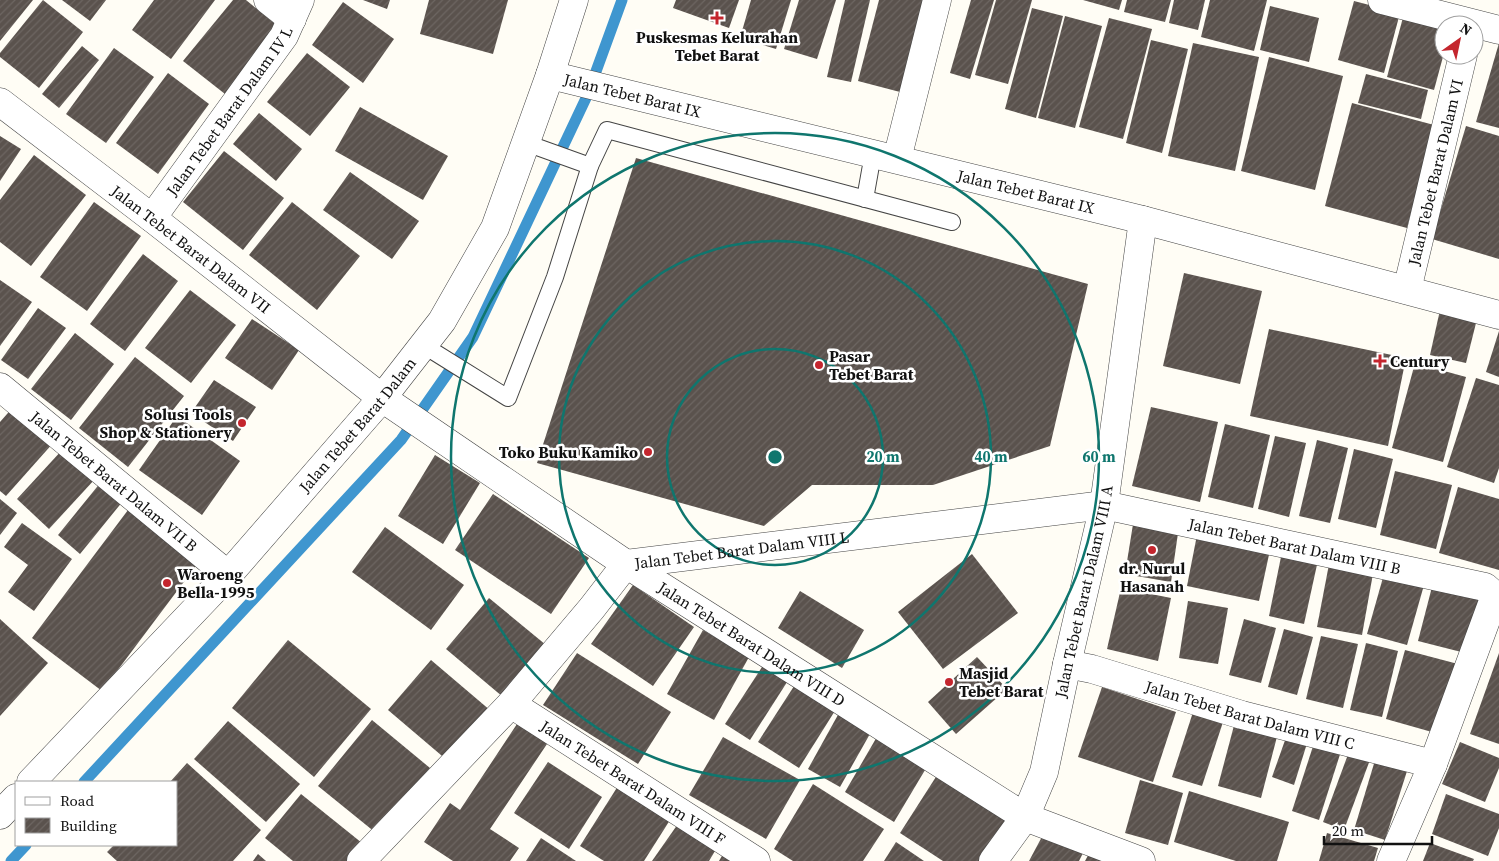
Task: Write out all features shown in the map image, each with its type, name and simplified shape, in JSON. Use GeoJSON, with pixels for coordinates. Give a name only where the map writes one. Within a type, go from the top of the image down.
{"type":"FeatureCollection","features":[{"type":"Feature","properties":{"kind":"street"},"geometry":{"type":"LineString","coordinates":[[268,0],[296,10]]}},
{"type":"Feature","properties":{"kind":"street","name":"Jalan Tebet Barat Dalam"},"geometry":{"type":"LineString","coordinates":[[32,781],[228,575],[382,398],[442,321],[495,228],[550,75],[574,0]]}},
{"type":"Feature","properties":{"kind":"street"},"geometry":{"type":"LineString","coordinates":[[885,157],[938,0]]}},
{"type":"Feature","properties":{"kind":"street"},"geometry":{"type":"LineString","coordinates":[[1382,0],[1466,15]]}},
{"type":"Feature","properties":{"kind":"street","name":"Jalan Tebet Barat Dalam IV L"},"geometry":{"type":"LineString","coordinates":[[152,218],[284,36],[296,10]]}},
{"type":"Feature","properties":{"kind":"street"},"geometry":{"type":"LineString","coordinates":[[1484,22],[1499,30]]}},
{"type":"Feature","properties":{"kind":"street","name":"Jalan Tebet Barat Dalam VI"},"geometry":{"type":"LineString","coordinates":[[1407,290],[1461,65]]}},
{"type":"Feature","properties":{"kind":"street","name":"Jalan Tebet Barat IX"},"geometry":{"type":"LineString","coordinates":[[550,75],[1144,220],[1499,315]]}},
{"type":"Feature","properties":{"kind":"street","name":"Jalan Tebet Barat Dalam VII"},"geometry":{"type":"LineString","coordinates":[[0,102],[382,398]]}},
{"type":"Feature","properties":{"kind":"street","name":"Jalan Tebet Barat Dalam VIII A"},"geometry":{"type":"LineString","coordinates":[[993,861],[1025,817],[1044,772],[1104,505],[1144,220]]}},
{"type":"Feature","properties":{"kind":"street","name":"Jalan Tebet Barat Dalam VII B"},"geometry":{"type":"LineString","coordinates":[[0,387],[228,575]]}},
{"type":"Feature","properties":{"kind":"street","name":"Jalan Tebet Barat Dalam VIII D"},"geometry":{"type":"LineString","coordinates":[[382,398],[626,564],[1025,817],[1141,861]]}},
{"type":"Feature","properties":{"kind":"street","name":"Jalan Tebet Barat Dalam VIII L"},"geometry":{"type":"LineString","coordinates":[[371,858],[512,704],[626,564],[1104,505]]}},
{"type":"Feature","properties":{"kind":"street","name":"Jalan Tebet Barat Dalam VIII B"},"geometry":{"type":"LineString","coordinates":[[1104,505],[1485,587],[1492,593],[1493,602],[1434,764]]}},
{"type":"Feature","properties":{"kind":"street","name":"Jalan Tebet Barat Dalam VIII C"},"geometry":{"type":"LineString","coordinates":[[1067,664],[1092,669],[1242,715],[1434,764]]}},
{"type":"Feature","properties":{"kind":"street","name":"Jalan Tebet Barat Dalam VIII F"},"geometry":{"type":"LineString","coordinates":[[512,704],[756,861]]}},
{"type":"Feature","properties":{"kind":"street"},"geometry":{"type":"LineString","coordinates":[[1391,861],[1434,764]]}},
{"type":"Feature","properties":{"kind":"street"},"geometry":{"type":"LineString","coordinates":[[0,815],[15,799]]}},
{"type":"Feature","properties":{"kind":"lane"},"geometry":{"type":"LineString","coordinates":[[423,345],[508,398],[555,277],[590,166],[607,130],[952,222]]}},
{"type":"Feature","properties":{"kind":"lane"},"geometry":{"type":"LineString","coordinates":[[526,143],[590,166]]}},
{"type":"Feature","properties":{"kind":"lane"},"geometry":{"type":"LineString","coordinates":[[864,199],[885,157]]}},
{"type":"Feature","properties":{"kind":"building"},"geometry":{"type":"Polygon","coordinates":[[[0,0],[33,0],[0,41],[0,0]]]}},
{"type":"Feature","properties":{"kind":"building"},"geometry":{"type":"Polygon","coordinates":[[[43,0],[83,32],[39,88],[0,57],[0,53],[43,0]]]}},
{"type":"Feature","properties":{"kind":"building"},"geometry":{"type":"Polygon","coordinates":[[[62,0],[106,0],[90,21],[62,0]]]}},
{"type":"Feature","properties":{"kind":"building"},"geometry":{"type":"Polygon","coordinates":[[[154,0],[215,0],[171,59],[132,30],[154,0]]]}},
{"type":"Feature","properties":{"kind":"building"},"geometry":{"type":"Polygon","coordinates":[[[233,0],[246,0],[279,27],[225,94],[183,61],[233,0]]]}},
{"type":"Feature","properties":{"kind":"building"},"geometry":{"type":"Polygon","coordinates":[[[363,0],[390,0],[387,9],[363,0]]]}},
{"type":"Feature","properties":{"kind":"building"},"geometry":{"type":"Polygon","coordinates":[[[429,0],[508,0],[493,54],[420,34],[429,0]]]}},
{"type":"Feature","properties":{"kind":"building","name":"Puskesmas Kelurahan Tebet Barat"},"geometry":{"type":"Polygon","coordinates":[[[676,0],[739,0],[729,28],[673,8],[676,0]]]}},
{"type":"Feature","properties":{"kind":"building"},"geometry":{"type":"Polygon","coordinates":[[[751,0],[791,0],[776,49],[740,38],[751,0]]]}},
{"type":"Feature","properties":{"kind":"building"},"geometry":{"type":"Polygon","coordinates":[[[799,0],[836,0],[817,59],[784,49],[799,0]]]}},
{"type":"Feature","properties":{"kind":"building"},"geometry":{"type":"Polygon","coordinates":[[[845,0],[870,0],[851,82],[827,77],[845,0]]]}},
{"type":"Feature","properties":{"kind":"building"},"geometry":{"type":"Polygon","coordinates":[[[879,0],[923,0],[900,92],[858,81],[879,0]]]}},
{"type":"Feature","properties":{"kind":"building"},"geometry":{"type":"Polygon","coordinates":[[[971,0],[994,0],[970,79],[950,73],[971,0]]]}},
{"type":"Feature","properties":{"kind":"building"},"geometry":{"type":"Polygon","coordinates":[[[996,0],[1032,0],[1008,84],[975,75],[996,0]]]}},
{"type":"Feature","properties":{"kind":"building"},"geometry":{"type":"Polygon","coordinates":[[[1083,0],[1122,0],[1119,10],[1083,0]]]}},
{"type":"Feature","properties":{"kind":"building"},"geometry":{"type":"Polygon","coordinates":[[[1127,0],[1171,0],[1165,22],[1124,12],[1127,0]]]}},
{"type":"Feature","properties":{"kind":"building"},"geometry":{"type":"Polygon","coordinates":[[[1174,0],[1205,0],[1198,30],[1169,23],[1174,0]]]}},
{"type":"Feature","properties":{"kind":"building"},"geometry":{"type":"Polygon","coordinates":[[[1210,0],[1267,0],[1254,51],[1201,37],[1210,0]]]}},
{"type":"Feature","properties":{"kind":"building"},"geometry":{"type":"Polygon","coordinates":[[[1354,1],[1400,13],[1384,73],[1338,60],[1354,1]]]}},
{"type":"Feature","properties":{"kind":"building"},"geometry":{"type":"Polygon","coordinates":[[[343,2],[394,39],[363,83],[312,45],[343,2]]]}},
{"type":"Feature","properties":{"kind":"building"},"geometry":{"type":"Polygon","coordinates":[[[1270,6],[1319,18],[1309,62],[1260,50],[1270,6]]]}},
{"type":"Feature","properties":{"kind":"building"},"geometry":{"type":"Polygon","coordinates":[[[1032,8],[1063,16],[1036,118],[1005,109],[1032,8]]]}},
{"type":"Feature","properties":{"kind":"building"},"geometry":{"type":"Polygon","coordinates":[[[1405,10],[1434,21],[1434,65],[1441,65],[1434,90],[1387,77],[1405,10]]]}},
{"type":"Feature","properties":{"kind":"building"},"geometry":{"type":"Polygon","coordinates":[[[1065,16],[1102,26],[1075,128],[1038,118],[1065,16]]]}},
{"type":"Feature","properties":{"kind":"building"},"geometry":{"type":"Polygon","coordinates":[[[1109,18],[1152,29],[1123,139],[1079,127],[1109,18]]]}},
{"type":"Feature","properties":{"kind":"building"},"geometry":{"type":"Polygon","coordinates":[[[1151,40],[1188,49],[1162,153],[1126,143],[1151,40]]]}},
{"type":"Feature","properties":{"kind":"building"},"geometry":{"type":"Polygon","coordinates":[[[1193,43],[1259,57],[1235,171],[1168,156],[1193,43]]]}},
{"type":"Feature","properties":{"kind":"building"},"geometry":{"type":"Polygon","coordinates":[[[1499,43],[1499,128],[1476,122],[1499,43]]]}},
{"type":"Feature","properties":{"kind":"building"},"geometry":{"type":"Polygon","coordinates":[[[82,46],[99,60],[59,108],[42,94],[82,46]]]}},
{"type":"Feature","properties":{"kind":"building"},"geometry":{"type":"Polygon","coordinates":[[[114,48],[154,77],[106,143],[66,114],[114,48]]]}},
{"type":"Feature","properties":{"kind":"building"},"geometry":{"type":"Polygon","coordinates":[[[307,53],[350,87],[310,136],[267,102],[307,53]]]}},
{"type":"Feature","properties":{"kind":"building"},"geometry":{"type":"Polygon","coordinates":[[[1269,57],[1343,76],[1315,190],[1241,171],[1269,57]]]}},
{"type":"Feature","properties":{"kind":"building"},"geometry":{"type":"Polygon","coordinates":[[[168,73],[209,104],[158,174],[116,143],[168,73]]]}},
{"type":"Feature","properties":{"kind":"building"},"geometry":{"type":"Polygon","coordinates":[[[1366,74],[1428,90],[1421,119],[1358,103],[1366,74]]]}},
{"type":"Feature","properties":{"kind":"building"},"geometry":{"type":"Polygon","coordinates":[[[1352,103],[1434,125],[1407,228],[1325,206],[1352,103]]]}},
{"type":"Feature","properties":{"kind":"building"},"geometry":{"type":"Polygon","coordinates":[[[360,107],[448,156],[423,200],[335,151],[360,107]]]}},
{"type":"Feature","properties":{"kind":"building"},"geometry":{"type":"Polygon","coordinates":[[[259,113],[302,149],[276,181],[233,144],[259,113]]]}},
{"type":"Feature","properties":{"kind":"building"},"geometry":{"type":"Polygon","coordinates":[[[1466,126],[1499,136],[1499,259],[1432,239],[1466,126]]]}},
{"type":"Feature","properties":{"kind":"building"},"geometry":{"type":"Polygon","coordinates":[[[0,136],[21,149],[0,181],[0,136]]]}},
{"type":"Feature","properties":{"kind":"building"},"geometry":{"type":"Polygon","coordinates":[[[224,151],[284,198],[243,250],[183,202],[224,151]]]}},
{"type":"Feature","properties":{"kind":"building"},"geometry":{"type":"Polygon","coordinates":[[[34,155],[86,195],[31,266],[0,242],[0,200],[34,155]]]}},
{"type":"Feature","properties":{"kind":"building","name":"Pasar Tebet Barat"},"geometry":{"type":"Polygon","coordinates":[[[636,158],[1088,284],[1050,446],[933,485],[812,485],[764,526],[537,463],[636,158]]]}},
{"type":"Feature","properties":{"kind":"building"},"geometry":{"type":"Polygon","coordinates":[[[350,172],[419,221],[392,259],[323,210],[350,172]]]}},
{"type":"Feature","properties":{"kind":"building"},"geometry":{"type":"Polygon","coordinates":[[[94,202],[141,236],[87,311],[40,277],[94,202]]]}},
{"type":"Feature","properties":{"kind":"building"},"geometry":{"type":"Polygon","coordinates":[[[292,202],[360,256],[317,310],[249,255],[292,202]]]}},
{"type":"Feature","properties":{"kind":"building"},"geometry":{"type":"Polygon","coordinates":[[[143,254],[178,281],[125,351],[90,324],[143,254]]]}},
{"type":"Feature","properties":{"kind":"building"},"geometry":{"type":"Polygon","coordinates":[[[1184,273],[1262,291],[1240,384],[1163,366],[1184,273]]]}},
{"type":"Feature","properties":{"kind":"building"},"geometry":{"type":"Polygon","coordinates":[[[0,280],[32,302],[0,346],[0,280]]]}},
{"type":"Feature","properties":{"kind":"building"},"geometry":{"type":"Polygon","coordinates":[[[190,290],[236,325],[191,383],[145,348],[190,290]]]}},
{"type":"Feature","properties":{"kind":"building"},"geometry":{"type":"Polygon","coordinates":[[[38,308],[66,328],[28,379],[1,360],[38,308]]]}},
{"type":"Feature","properties":{"kind":"building"},"geometry":{"type":"Polygon","coordinates":[[[1440,310],[1477,319],[1466,363],[1430,355],[1440,310]]]}},
{"type":"Feature","properties":{"kind":"building"},"geometry":{"type":"Polygon","coordinates":[[[252,319],[299,350],[272,390],[225,358],[252,319]]]}},
{"type":"Feature","properties":{"kind":"building"},"geometry":{"type":"Polygon","coordinates":[[[1269,329],[1406,358],[1388,446],[1250,416],[1269,329]]]}},
{"type":"Feature","properties":{"kind":"building"},"geometry":{"type":"Polygon","coordinates":[[[1499,331],[1499,377],[1486,372],[1499,331]]]}},
{"type":"Feature","properties":{"kind":"building"},"geometry":{"type":"Polygon","coordinates":[[[75,333],[114,364],[71,420],[31,389],[75,333]]]}},
{"type":"Feature","properties":{"kind":"building"},"geometry":{"type":"Polygon","coordinates":[[[135,357],[184,396],[128,467],[79,428],[135,357]]]}},
{"type":"Feature","properties":{"kind":"building"},"geometry":{"type":"Polygon","coordinates":[[[1415,363],[1466,377],[1443,462],[1392,448],[1415,363]]]}},
{"type":"Feature","properties":{"kind":"building"},"geometry":{"type":"Polygon","coordinates":[[[1476,378],[1499,385],[1499,468],[1494,483],[1447,467],[1476,378]]]}},
{"type":"Feature","properties":{"kind":"building"},"geometry":{"type":"Polygon","coordinates":[[[214,380],[256,407],[233,441],[191,413],[214,380]]]}},
{"type":"Feature","properties":{"kind":"building"},"geometry":{"type":"Polygon","coordinates":[[[14,406],[54,442],[6,496],[0,491],[0,422],[14,406]]]}},
{"type":"Feature","properties":{"kind":"building"},"geometry":{"type":"Polygon","coordinates":[[[1151,407],[1218,422],[1200,502],[1132,486],[1151,407]]]}},
{"type":"Feature","properties":{"kind":"building"},"geometry":{"type":"Polygon","coordinates":[[[177,416],[240,461],[202,515],[139,470],[177,416]]]}},
{"type":"Feature","properties":{"kind":"building"},"geometry":{"type":"Polygon","coordinates":[[[1225,424],[1270,435],[1253,508],[1208,497],[1225,424]]]}},
{"type":"Feature","properties":{"kind":"building"},"geometry":{"type":"Polygon","coordinates":[[[1275,436],[1306,443],[1289,517],[1258,509],[1275,436]]]}},
{"type":"Feature","properties":{"kind":"building"},"geometry":{"type":"Polygon","coordinates":[[[1317,440],[1348,448],[1330,523],[1299,516],[1317,440]]]}},
{"type":"Feature","properties":{"kind":"building"},"geometry":{"type":"Polygon","coordinates":[[[63,449],[95,479],[49,529],[17,499],[63,449]]]}},
{"type":"Feature","properties":{"kind":"building"},"geometry":{"type":"Polygon","coordinates":[[[1354,449],[1393,459],[1376,528],[1338,519],[1354,449]]]}},
{"type":"Feature","properties":{"kind":"building"},"geometry":{"type":"Polygon","coordinates":[[[435,455],[480,483],[443,544],[398,516],[435,455]]]}},
{"type":"Feature","properties":{"kind":"building"},"geometry":{"type":"Polygon","coordinates":[[[1395,471],[1452,485],[1436,549],[1380,535],[1395,471]]]}},
{"type":"Feature","properties":{"kind":"building"},"geometry":{"type":"Polygon","coordinates":[[[101,482],[123,501],[80,554],[58,535],[101,482]]]}},
{"type":"Feature","properties":{"kind":"building"},"geometry":{"type":"Polygon","coordinates":[[[1458,487],[1499,499],[1499,570],[1439,553],[1458,487]]]}},
{"type":"Feature","properties":{"kind":"building"},"geometry":{"type":"Polygon","coordinates":[[[493,494],[589,558],[551,614],[455,550],[493,494]]]}},
{"type":"Feature","properties":{"kind":"building"},"geometry":{"type":"Polygon","coordinates":[[[0,499],[17,513],[0,535],[0,499]]]}},
{"type":"Feature","properties":{"kind":"building"},"geometry":{"type":"Polygon","coordinates":[[[128,510],[198,563],[102,691],[32,638],[128,510]]]}},
{"type":"Feature","properties":{"kind":"building","name":"dr. Nurul Hasanah"},"geometry":{"type":"Polygon","coordinates":[[[1134,518],[1179,526],[1171,582],[1125,574],[1134,518]]]}},
{"type":"Feature","properties":{"kind":"building"},"geometry":{"type":"Polygon","coordinates":[[[22,523],[72,559],[34,611],[8,592],[28,565],[4,547],[22,523]]]}},
{"type":"Feature","properties":{"kind":"building"},"geometry":{"type":"Polygon","coordinates":[[[385,527],[464,585],[431,630],[352,572],[385,527]]]}},
{"type":"Feature","properties":{"kind":"building"},"geometry":{"type":"Polygon","coordinates":[[[1197,535],[1270,550],[1259,601],[1187,586],[1197,535]]]}},
{"type":"Feature","properties":{"kind":"building"},"geometry":{"type":"Polygon","coordinates":[[[1282,552],[1318,560],[1304,624],[1269,616],[1282,552]]]}},
{"type":"Feature","properties":{"kind":"building"},"geometry":{"type":"Polygon","coordinates":[[[972,554],[1018,613],[943,669],[898,612],[972,554]]]}},
{"type":"Feature","properties":{"kind":"building"},"geometry":{"type":"Polygon","coordinates":[[[1330,559],[1374,568],[1362,635],[1317,627],[1330,559]]]}},
{"type":"Feature","properties":{"kind":"building"},"geometry":{"type":"Polygon","coordinates":[[[1384,574],[1424,585],[1407,645],[1367,634],[1384,574]]]}},
{"type":"Feature","properties":{"kind":"building"},"geometry":{"type":"Polygon","coordinates":[[[1433,583],[1487,597],[1473,655],[1418,641],[1433,583]]]}},
{"type":"Feature","properties":{"kind":"building"},"geometry":{"type":"Polygon","coordinates":[[[633,585],[694,627],[653,686],[591,644],[633,585]]]}},
{"type":"Feature","properties":{"kind":"building"},"geometry":{"type":"Polygon","coordinates":[[[1121,588],[1171,598],[1158,661],[1107,649],[1121,588]]]}},
{"type":"Feature","properties":{"kind":"building"},"geometry":{"type":"Polygon","coordinates":[[[800,591],[864,630],[842,668],[778,628],[800,591]]]}},
{"type":"Feature","properties":{"kind":"building"},"geometry":{"type":"Polygon","coordinates":[[[489,598],[546,645],[503,697],[446,649],[489,598]]]}},
{"type":"Feature","properties":{"kind":"building"},"geometry":{"type":"Polygon","coordinates":[[[1188,601],[1228,608],[1218,664],[1179,658],[1188,601]]]}},
{"type":"Feature","properties":{"kind":"building"},"geometry":{"type":"Polygon","coordinates":[[[0,619],[48,663],[0,716],[0,619]]]}},
{"type":"Feature","properties":{"kind":"building"},"geometry":{"type":"Polygon","coordinates":[[[1244,619],[1276,628],[1261,683],[1229,675],[1244,619]]]}},
{"type":"Feature","properties":{"kind":"building"},"geometry":{"type":"Polygon","coordinates":[[[1284,629],[1313,637],[1297,695],[1268,687],[1284,629]]]}},
{"type":"Feature","properties":{"kind":"building"},"geometry":{"type":"Polygon","coordinates":[[[703,630],[749,657],[714,720],[667,694],[703,630]]]}},
{"type":"Feature","properties":{"kind":"building"},"geometry":{"type":"Polygon","coordinates":[[[1321,636],[1358,644],[1343,708],[1306,699],[1321,636]]]}},
{"type":"Feature","properties":{"kind":"building"},"geometry":{"type":"Polygon","coordinates":[[[288,640],[371,709],[314,777],[232,708],[288,640]]]}},
{"type":"Feature","properties":{"kind":"building"},"geometry":{"type":"Polygon","coordinates":[[[1366,643],[1398,651],[1382,717],[1350,710],[1366,643]]]}},
{"type":"Feature","properties":{"kind":"building"},"geometry":{"type":"Polygon","coordinates":[[[1405,650],[1458,664],[1439,734],[1386,719],[1405,650]]]}},
{"type":"Feature","properties":{"kind":"building"},"geometry":{"type":"Polygon","coordinates":[[[577,653],[671,712],[638,764],[543,705],[577,653]]]}},
{"type":"Feature","properties":{"kind":"building"},"geometry":{"type":"Polygon","coordinates":[[[1499,653],[1499,744],[1470,734],[1499,653]]]}},
{"type":"Feature","properties":{"kind":"building"},"geometry":{"type":"Polygon","coordinates":[[[977,657],[1007,689],[956,734],[928,702],[977,657]]]}},
{"type":"Feature","properties":{"kind":"building"},"geometry":{"type":"Polygon","coordinates":[[[431,660],[491,711],[448,761],[388,710],[431,660]]]}},
{"type":"Feature","properties":{"kind":"building"},"geometry":{"type":"Polygon","coordinates":[[[764,664],[789,679],[750,740],[725,724],[764,664]]]}},
{"type":"Feature","properties":{"kind":"building"},"geometry":{"type":"Polygon","coordinates":[[[798,680],[838,706],[799,768],[758,742],[798,680]]]}},
{"type":"Feature","properties":{"kind":"building"},"geometry":{"type":"Polygon","coordinates":[[[1102,687],[1176,712],[1153,782],[1078,757],[1102,687]]]}},
{"type":"Feature","properties":{"kind":"building"},"geometry":{"type":"Polygon","coordinates":[[[1194,709],[1224,719],[1202,786],[1172,777],[1194,709]]]}},
{"type":"Feature","properties":{"kind":"building"},"geometry":{"type":"Polygon","coordinates":[[[839,713],[871,732],[840,787],[808,769],[839,713]]]}},
{"type":"Feature","properties":{"kind":"building"},"geometry":{"type":"Polygon","coordinates":[[[1236,718],[1279,729],[1261,798],[1218,786],[1236,718]]]}},
{"type":"Feature","properties":{"kind":"building"},"geometry":{"type":"Polygon","coordinates":[[[372,720],[430,768],[376,833],[318,786],[372,720]]]}},
{"type":"Feature","properties":{"kind":"building"},"geometry":{"type":"Polygon","coordinates":[[[228,721],[300,784],[266,822],[194,759],[228,721]]]}},
{"type":"Feature","properties":{"kind":"building"},"geometry":{"type":"Polygon","coordinates":[[[519,721],[549,741],[490,829],[519,848],[510,861],[453,861],[424,842],[450,803],[460,810],[519,721]]]}},
{"type":"Feature","properties":{"kind":"building"},"geometry":{"type":"Polygon","coordinates":[[[1289,729],[1309,737],[1294,785],[1272,777],[1289,729]]]}},
{"type":"Feature","properties":{"kind":"building"},"geometry":{"type":"Polygon","coordinates":[[[878,735],[928,765],[894,822],[845,792],[878,735]]]}},
{"type":"Feature","properties":{"kind":"building"},"geometry":{"type":"Polygon","coordinates":[[[723,737],[800,780],[766,839],[689,795],[723,737]]]}},
{"type":"Feature","properties":{"kind":"building"},"geometry":{"type":"Polygon","coordinates":[[[1316,737],[1343,745],[1319,820],[1292,811],[1316,737]]]}},
{"type":"Feature","properties":{"kind":"building"},"geometry":{"type":"Polygon","coordinates":[[[1460,742],[1499,758],[1499,768],[1485,802],[1442,784],[1460,742]]]}},
{"type":"Feature","properties":{"kind":"building"},"geometry":{"type":"Polygon","coordinates":[[[1350,749],[1371,757],[1344,830],[1323,822],[1350,749]]]}},
{"type":"Feature","properties":{"kind":"building"},"geometry":{"type":"Polygon","coordinates":[[[1376,757],[1408,768],[1385,840],[1354,830],[1376,757]]]}},
{"type":"Feature","properties":{"kind":"building"},"geometry":{"type":"Polygon","coordinates":[[[548,762],[602,797],[569,849],[514,813],[548,762]]]}},
{"type":"Feature","properties":{"kind":"building"},"geometry":{"type":"Polygon","coordinates":[[[187,763],[261,830],[233,861],[117,861],[107,852],[113,846],[178,846],[178,781],[171,781],[187,763]]]}},
{"type":"Feature","properties":{"kind":"building"},"geometry":{"type":"Polygon","coordinates":[[[941,769],[1011,815],[981,861],[943,861],[900,833],[941,769]]]}},
{"type":"Feature","properties":{"kind":"building"},"geometry":{"type":"Polygon","coordinates":[[[1140,780],[1183,793],[1168,845],[1125,833],[1140,780]]]}},
{"type":"Feature","properties":{"kind":"building"},"geometry":{"type":"Polygon","coordinates":[[[813,784],[884,829],[863,861],[793,861],[774,849],[813,784]]]}},
{"type":"Feature","properties":{"kind":"building"},"geometry":{"type":"Polygon","coordinates":[[[618,786],[670,820],[644,861],[604,861],[580,846],[618,786]]]}},
{"type":"Feature","properties":{"kind":"building"},"geometry":{"type":"Polygon","coordinates":[[[1189,791],[1289,822],[1277,861],[1236,861],[1174,842],[1189,791]]]}},
{"type":"Feature","properties":{"kind":"building"},"geometry":{"type":"Polygon","coordinates":[[[301,794],[362,843],[347,861],[293,861],[265,838],[301,794]]]}},
{"type":"Feature","properties":{"kind":"building"},"geometry":{"type":"Polygon","coordinates":[[[1446,794],[1499,814],[1499,828],[1488,856],[1432,834],[1446,794]]]}},
{"type":"Feature","properties":{"kind":"building"},"geometry":{"type":"Polygon","coordinates":[[[680,821],[718,846],[709,861],[652,861],[680,821]]]}},
{"type":"Feature","properties":{"kind":"building"},"geometry":{"type":"Polygon","coordinates":[[[1044,833],[1083,853],[1079,861],[1029,861],[1044,833]]]}},
{"type":"Feature","properties":{"kind":"building"},"geometry":{"type":"Polygon","coordinates":[[[1327,833],[1378,848],[1374,861],[1319,861],[1327,833]]]}},
{"type":"Feature","properties":{"kind":"building"},"geometry":{"type":"Polygon","coordinates":[[[541,838],[576,861],[526,861],[541,838]]]}},
{"type":"Feature","properties":{"kind":"building"},"geometry":{"type":"Polygon","coordinates":[[[896,842],[924,861],[884,861],[896,842]]]}},
{"type":"Feature","properties":{"kind":"building"},"geometry":{"type":"Polygon","coordinates":[[[1430,843],[1474,859],[1473,861],[1423,861],[1430,843]]]}},
{"type":"Feature","properties":{"kind":"building"},"geometry":{"type":"Polygon","coordinates":[[[1092,848],[1117,861],[1085,861],[1092,848]]]}},
{"type":"Feature","properties":{"kind":"building"},"geometry":{"type":"Polygon","coordinates":[[[726,849],[744,861],[719,861],[726,849]]]}},
{"type":"Feature","properties":{"kind":"building"},"geometry":{"type":"Polygon","coordinates":[[[258,854],[266,861],[253,861],[258,854]]]}},
{"type":"Feature","properties":{"kind":"waterway"},"geometry":{"type":"LineString","coordinates":[[85,781],[401,440],[473,337],[587,96],[622,0]]}},
{"type":"Feature","properties":{"kind":"waterway"},"geometry":{"type":"LineString","coordinates":[[11,861],[25,846]]}},
{"type":"Feature","properties":{"kind":"place","name":"Puskesmas Kelurahan Tebet Barat"},"geometry":{"type":"Point","coordinates":[717,18]}},
{"type":"Feature","properties":{"kind":"place","name":"Century"},"geometry":{"type":"Point","coordinates":[1380,361]}},
{"type":"Feature","properties":{"kind":"place","name":"Pasar Tebet Barat"},"geometry":{"type":"Point","coordinates":[819,365]}},
{"type":"Feature","properties":{"kind":"place","name":"Solusi Tools Shop & Stationery"},"geometry":{"type":"Point","coordinates":[242,423]}},
{"type":"Feature","properties":{"kind":"place","name":"Toko Buku Kamiko"},"geometry":{"type":"Point","coordinates":[648,452]}},
{"type":"Feature","properties":{"kind":"place","name":"dr. Nurul Hasanah"},"geometry":{"type":"Point","coordinates":[1152,550]}},
{"type":"Feature","properties":{"kind":"place","name":"Waroeng Bella-1995"},"geometry":{"type":"Point","coordinates":[167,583]}},
{"type":"Feature","properties":{"kind":"place","name":"Masjid Tebet Barat"},"geometry":{"type":"Point","coordinates":[949,682]}}]}
